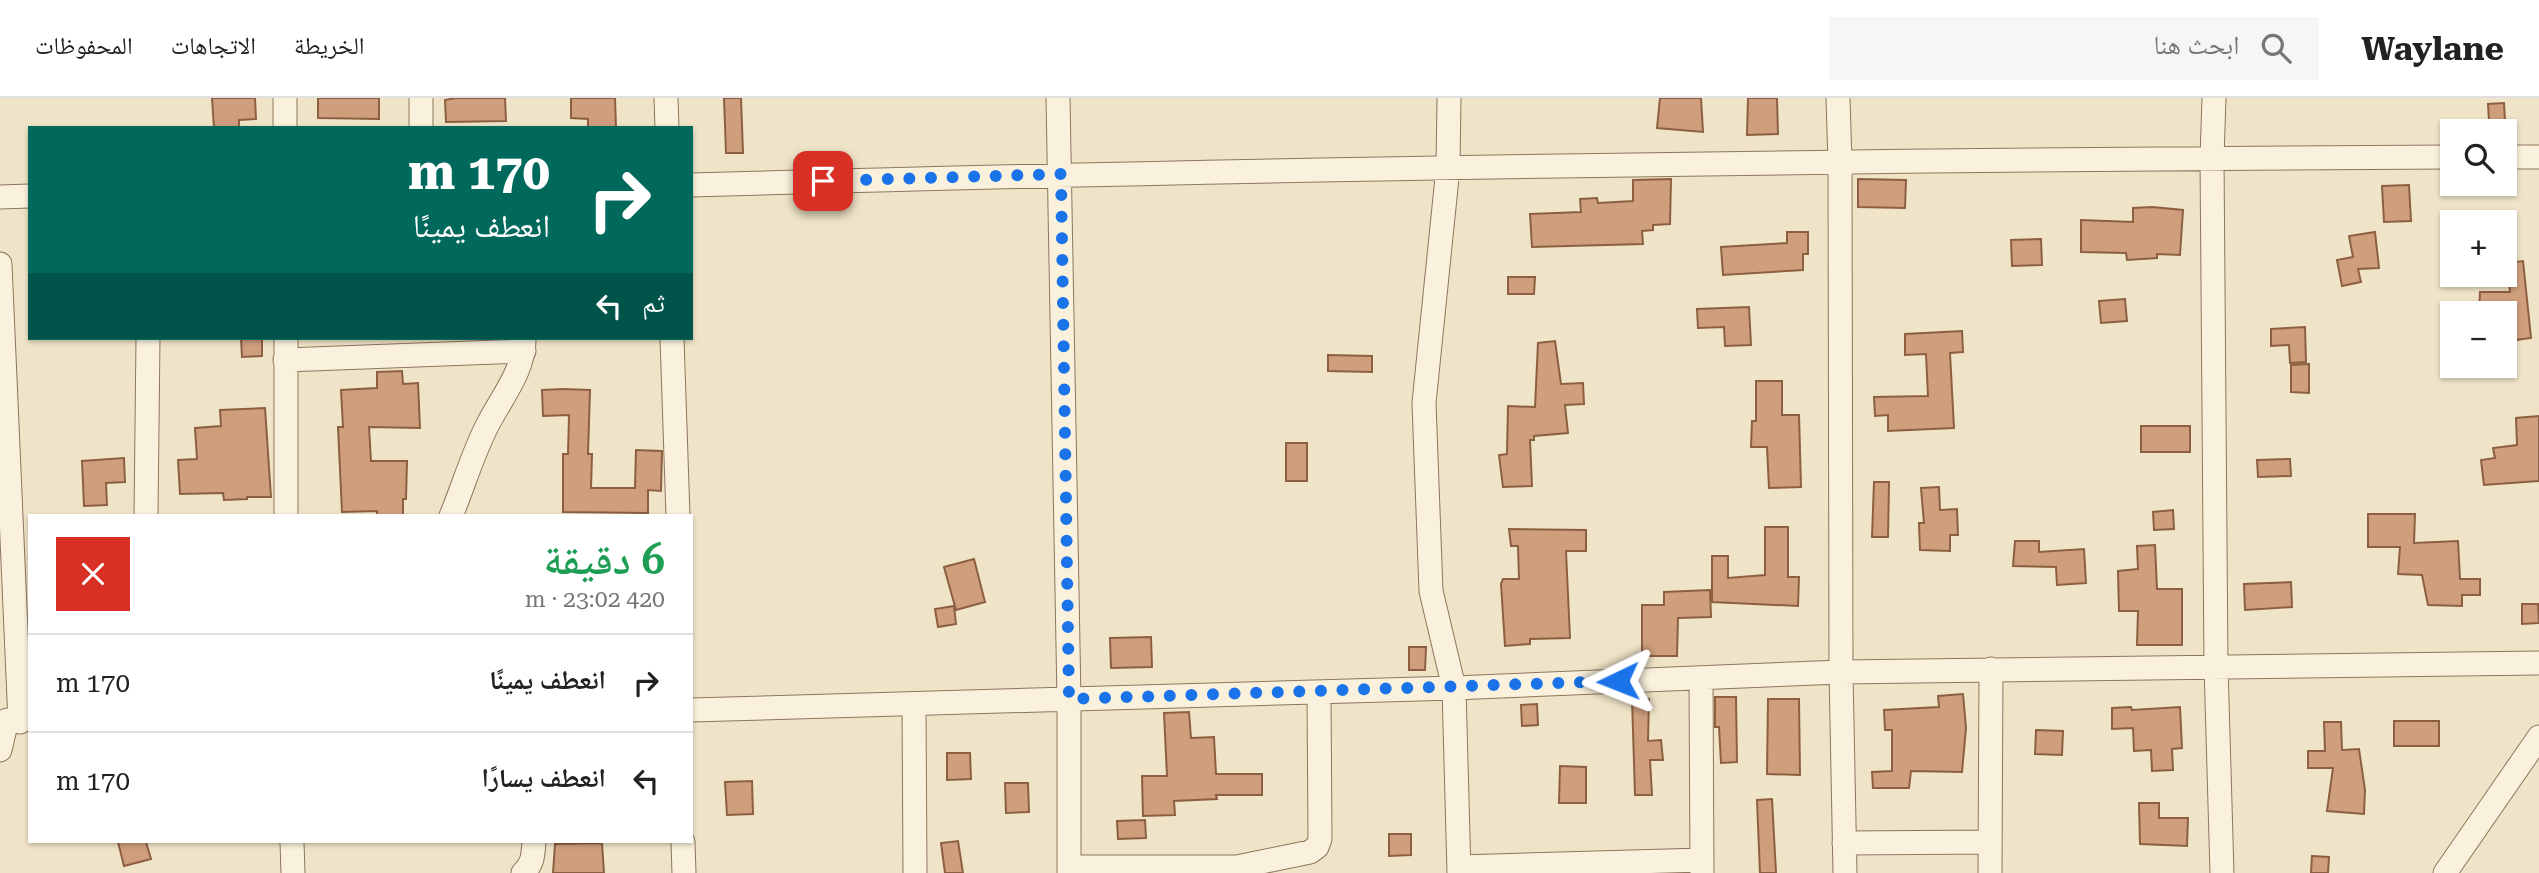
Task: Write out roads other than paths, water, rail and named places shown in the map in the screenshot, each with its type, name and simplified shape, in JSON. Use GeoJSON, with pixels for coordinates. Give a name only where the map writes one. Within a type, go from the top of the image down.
{"type":"FeatureCollection","features":[{"type":"Feature","properties":{"kind":"street"},"geometry":{"type":"LineString","coordinates":[[285,98],[285,126]]}},
{"type":"Feature","properties":{"kind":"street"},"geometry":{"type":"LineString","coordinates":[[421,98],[421,126]]}},
{"type":"Feature","properties":{"kind":"street"},"geometry":{"type":"LineString","coordinates":[[666,98],[667,126]]}},
{"type":"Feature","properties":{"kind":"street"},"geometry":{"type":"LineString","coordinates":[[1058,98],[1069,699],[1069,870],[1237,870],[1310,852],[1317,847],[1320,839],[1319,692]]}},
{"type":"Feature","properties":{"kind":"street"},"geometry":{"type":"LineString","coordinates":[[1449,98],[1448,167],[1424,403],[1431,591],[1454,688],[1459,870],[1702,866],[1700,678]]}},
{"type":"Feature","properties":{"kind":"street"},"geometry":{"type":"LineString","coordinates":[[1838,98],[1841,672],[1845,873]]}},
{"type":"Feature","properties":{"kind":"street"},"geometry":{"type":"LineString","coordinates":[[2214,98],[2212,158],[2216,666],[2222,873]]}},
{"type":"Feature","properties":{"kind":"street"},"geometry":{"type":"LineString","coordinates":[[693,185],[1061,174],[1448,167],[2440,157]]}},
{"type":"Feature","properties":{"kind":"street"},"geometry":{"type":"LineString","coordinates":[[2517,157],[2539,157]]}},
{"type":"Feature","properties":{"kind":"street"},"geometry":{"type":"LineString","coordinates":[[0,197],[28,196]]}},
{"type":"Feature","properties":{"kind":"street"},"geometry":{"type":"LineString","coordinates":[[0,264],[14,557],[14,721],[0,750]]}},
{"type":"Feature","properties":{"kind":"street"},"geometry":{"type":"LineString","coordinates":[[145,514],[148,340]]}},
{"type":"Feature","properties":{"kind":"street"},"geometry":{"type":"LineString","coordinates":[[672,340],[678,514]]}},
{"type":"Feature","properties":{"kind":"street"},"geometry":{"type":"LineString","coordinates":[[286,514],[286,349],[524,345],[510,385],[485,429],[452,514]]}},
{"type":"Feature","properties":{"kind":"street"},"geometry":{"type":"LineString","coordinates":[[693,710],[1454,688],[1841,672],[2539,663]]}},
{"type":"Feature","properties":{"kind":"street"},"geometry":{"type":"LineString","coordinates":[[1990,873],[1991,669]]}},
{"type":"Feature","properties":{"kind":"street"},"geometry":{"type":"LineString","coordinates":[[914,704],[915,873]]}},
{"type":"Feature","properties":{"kind":"street"},"geometry":{"type":"LineString","coordinates":[[2445,873],[2539,737]]}},
{"type":"Feature","properties":{"kind":"street"},"geometry":{"type":"LineString","coordinates":[[1844,843],[1990,842]]}},
{"type":"Feature","properties":{"kind":"street"},"geometry":{"type":"LineString","coordinates":[[292,843],[293,873]]}},
{"type":"Feature","properties":{"kind":"street"},"geometry":{"type":"LineString","coordinates":[[523,873],[529,868],[533,858],[534,843]]}},
{"type":"Feature","properties":{"kind":"street"},"geometry":{"type":"LineString","coordinates":[[684,843],[684,873]]}}]}
